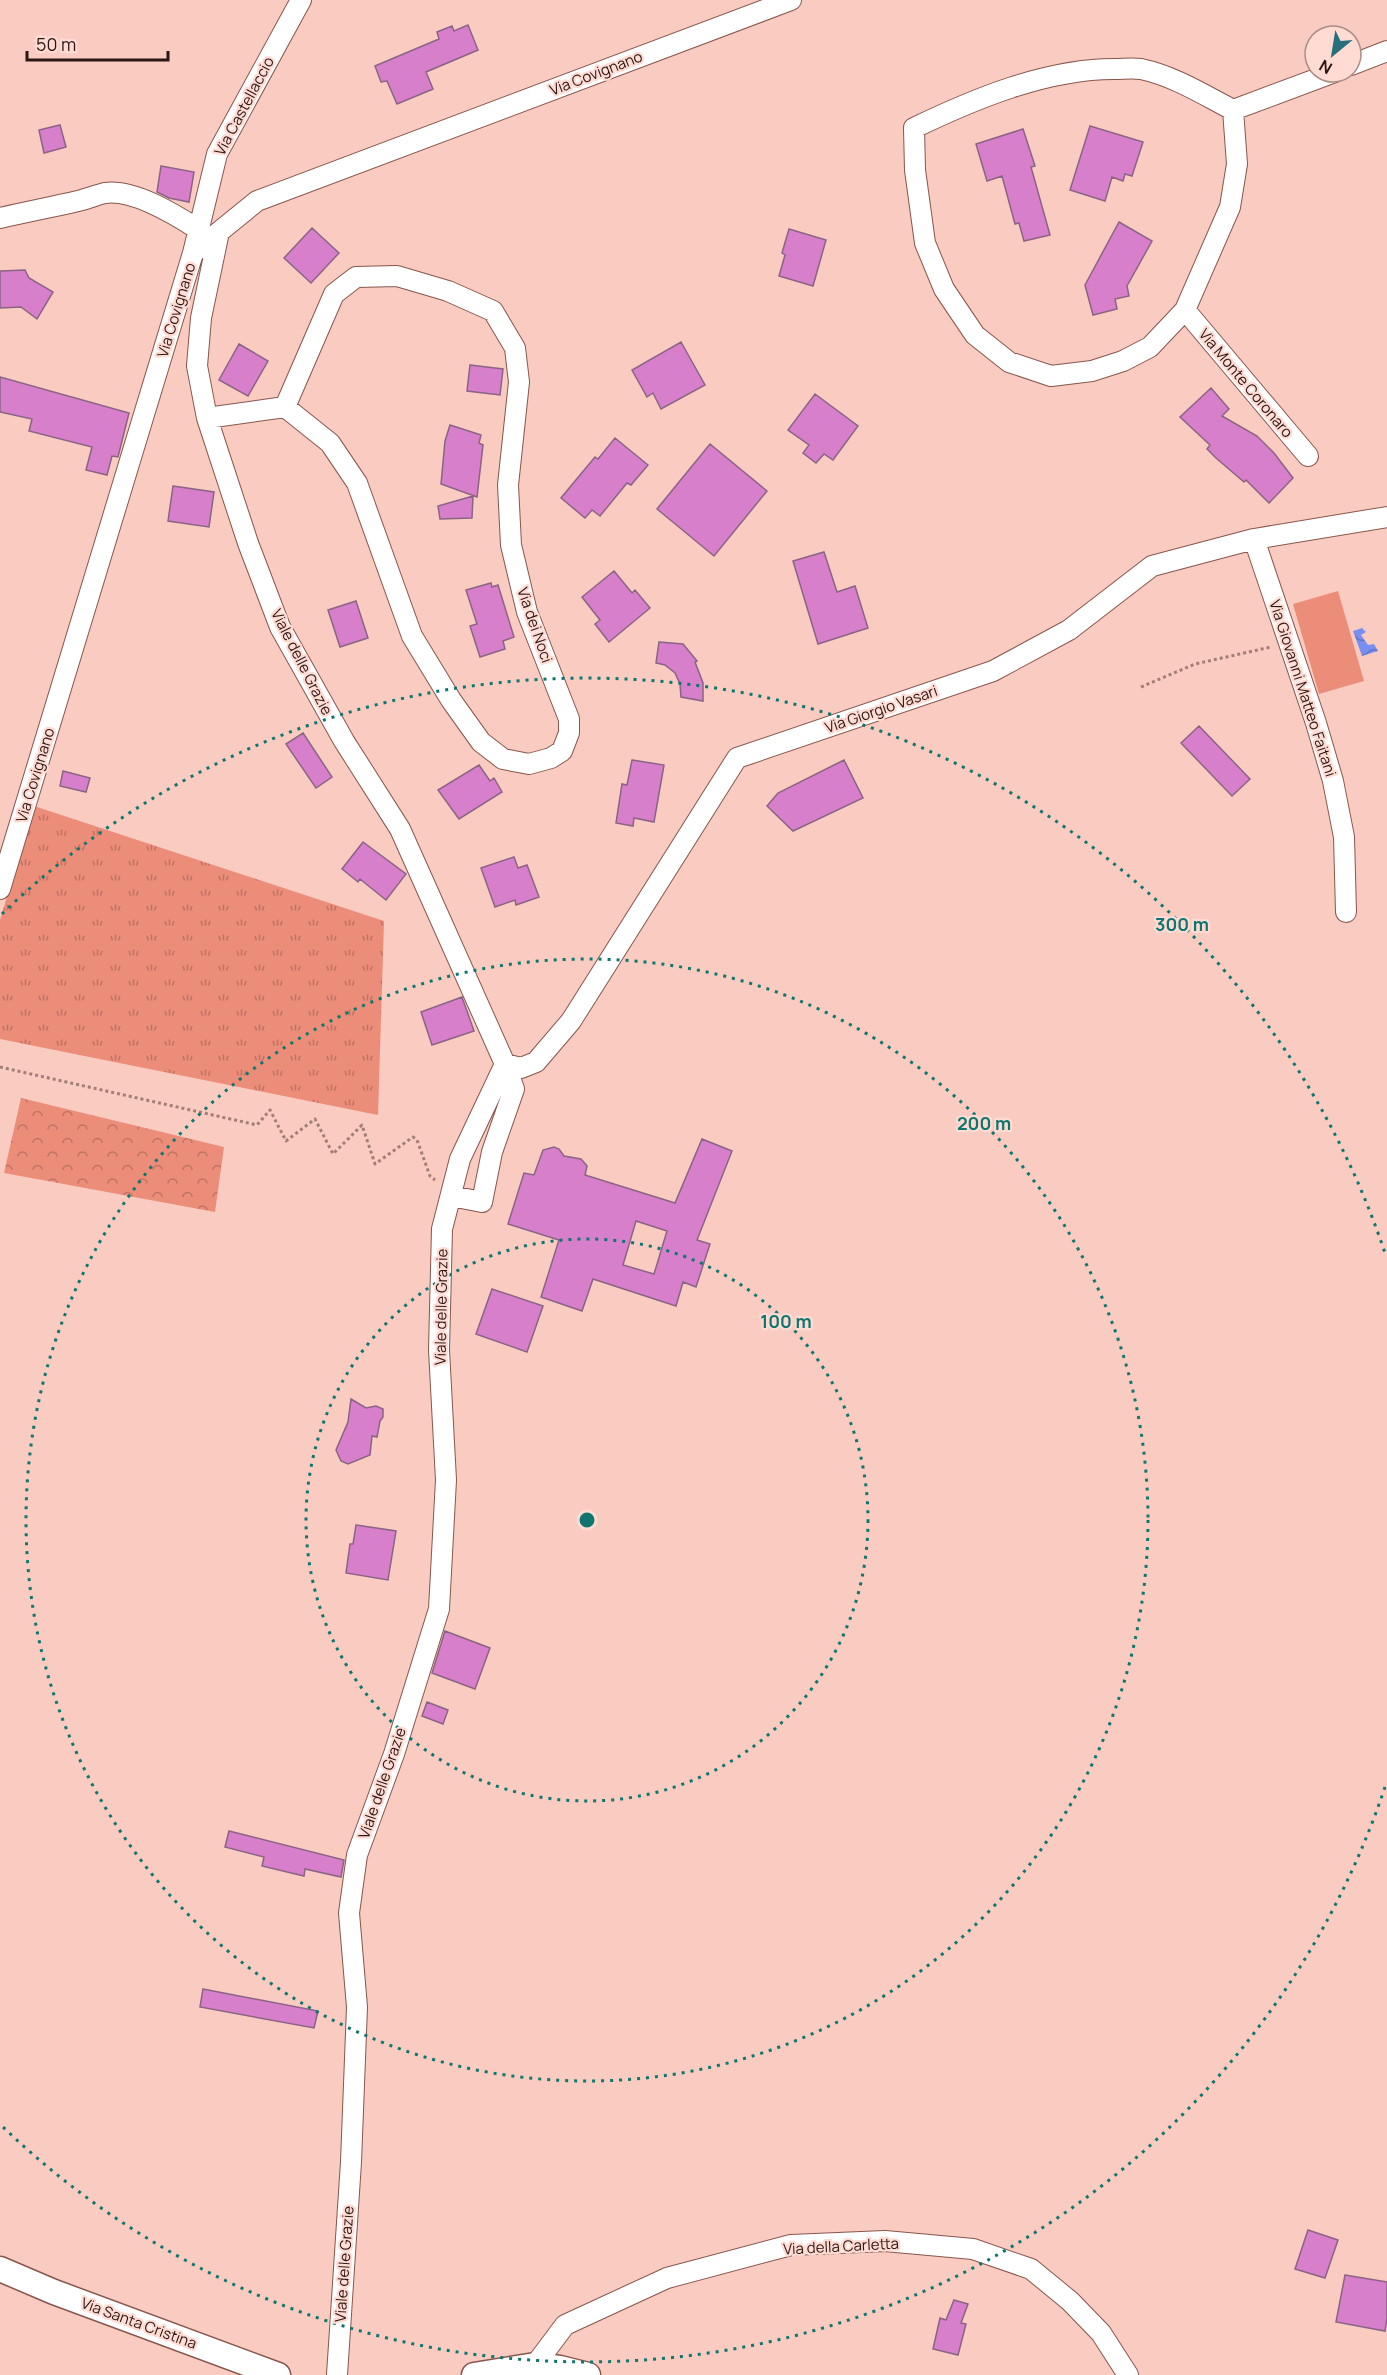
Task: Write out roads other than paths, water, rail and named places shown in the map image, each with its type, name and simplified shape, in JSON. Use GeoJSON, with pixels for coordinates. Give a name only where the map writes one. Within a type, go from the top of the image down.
{"type":"FeatureCollection","features":[{"type":"Feature","properties":{"kind":"street","name":"Via Castellaccio"},"geometry":{"type":"LineString","coordinates":[[193,253],[217,154],[301,0]]}},
{"type":"Feature","properties":{"kind":"street","name":"Via Covignano"},"geometry":{"type":"LineString","coordinates":[[0,889],[193,253],[257,201],[791,0]]}},
{"type":"Feature","properties":{"kind":"street"},"geometry":{"type":"LineString","coordinates":[[1363,60],[1387,51]]}},
{"type":"Feature","properties":{"kind":"street"},"geometry":{"type":"LineString","coordinates":[[1233,110],[1237,164],[1230,207],[1185,310],[1150,346],[1123,361],[1092,370],[1051,376],[1009,363],[975,335],[944,289],[925,243],[915,170],[914,128],[960,106],[1008,88],[1090,69],[1140,69],[1178,81],[1233,110],[1303,84]]}},
{"type":"Feature","properties":{"kind":"street"},"geometry":{"type":"LineString","coordinates":[[0,218],[81,201],[105,193],[126,195],[144,201],[178,216],[199,230]]}},
{"type":"Feature","properties":{"kind":"street","name":"Viale delle Grazie"},"geometry":{"type":"LineString","coordinates":[[219,232],[201,318],[197,366],[207,418],[248,543],[280,627],[344,741],[400,829],[514,1089],[492,1152],[482,1202],[451,1196]]}},
{"type":"Feature","properties":{"kind":"street","name":"Via dei Noci"},"geometry":{"type":"LineString","coordinates":[[397,276],[448,291],[493,311],[515,348],[519,382],[508,485],[511,545],[527,612],[569,719],[569,733],[562,752],[529,764],[503,759],[481,742],[451,700],[412,636],[357,483],[330,442],[285,407],[334,294],[356,277],[397,276]]}},
{"type":"Feature","properties":{"kind":"street","name":"Via Monte Coronaro"},"geometry":{"type":"LineString","coordinates":[[1185,310],[1308,456]]}},
{"type":"Feature","properties":{"kind":"street"},"geometry":{"type":"LineString","coordinates":[[207,418],[285,407]]}},
{"type":"Feature","properties":{"kind":"street","name":"Via Giorgio Vasari"},"geometry":{"type":"LineString","coordinates":[[505,1064],[521,1068],[536,1062],[571,1021],[737,758],[993,671],[1069,630],[1152,567],[1254,539],[1387,516]]}},
{"type":"Feature","properties":{"kind":"street","name":"Via Giovanni Matteo Faitani"},"geometry":{"type":"LineString","coordinates":[[1254,539],[1316,723],[1333,781],[1344,837],[1346,912]]}},
{"type":"Feature","properties":{"kind":"street","name":"Viale delle Grazie"},"geometry":{"type":"LineString","coordinates":[[337,2375],[351,2162],[357,2007],[349,1913],[357,1855],[394,1754],[439,1609],[446,1480],[439,1350],[442,1229],[460,1159],[505,1064]]}},
{"type":"Feature","properties":{"kind":"street","name":"Via della Carletta"},"geometry":{"type":"LineString","coordinates":[[536,2365],[566,2325],[667,2278],[791,2245],[885,2241],[973,2249],[1031,2269],[1070,2301],[1101,2333],[1128,2375]]}},
{"type":"Feature","properties":{"kind":"street","name":"Via Santa Cristina"},"geometry":{"type":"LineString","coordinates":[[0,2269],[54,2292],[278,2375]]}},
{"type":"Feature","properties":{"kind":"street"},"geometry":{"type":"LineString","coordinates":[[474,2375],[536,2365],[588,2375]]}},
{"type":"Feature","properties":{"kind":"water"},"geometry":{"type":"Polygon","coordinates":[[[1362,628],[1366,632],[1361,635],[1368,645],[1374,644],[1378,651],[1362,656],[1353,631],[1362,628]]]}}]}
